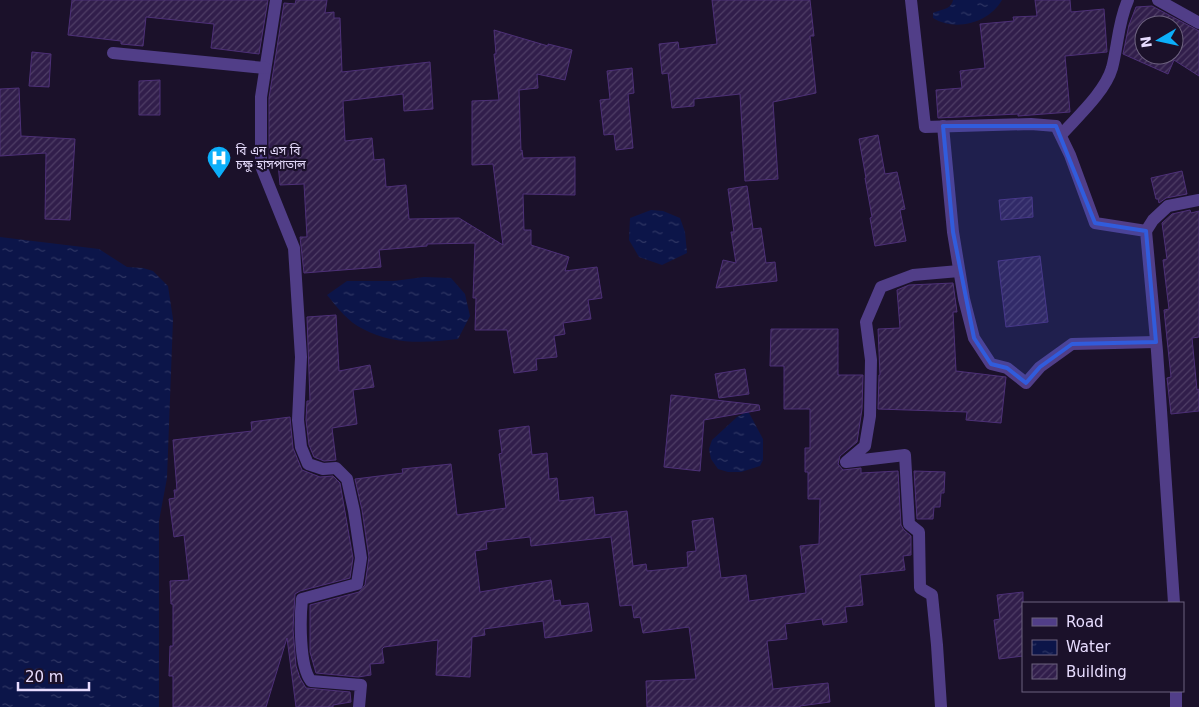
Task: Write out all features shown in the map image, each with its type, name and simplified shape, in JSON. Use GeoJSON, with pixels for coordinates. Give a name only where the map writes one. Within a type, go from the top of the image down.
{"type":"FeatureCollection","features":[{"type":"Feature","properties":{"kind":"street"},"geometry":{"type":"LineString","coordinates":[[276,0],[261,97],[261,166],[294,248],[301,356],[298,420],[301,447],[308,464],[323,468],[336,468],[346,479],[354,511],[361,558],[357,584],[302,599],[300,620],[303,654],[307,675],[311,681],[361,685],[360,707]]}},
{"type":"Feature","properties":{"kind":"street"},"geometry":{"type":"LineString","coordinates":[[911,0],[925,127],[1031,124],[1056,126],[1070,154],[1096,223],[1146,232]]}},
{"type":"Feature","properties":{"kind":"street"},"geometry":{"type":"LineString","coordinates":[[1061,135],[1098,94],[1111,69],[1121,15],[1128,0]]}},
{"type":"Feature","properties":{"kind":"street"},"geometry":{"type":"LineString","coordinates":[[1158,0],[1199,24]]}},
{"type":"Feature","properties":{"kind":"street"},"geometry":{"type":"LineString","coordinates":[[113,53],[266,68]]}},
{"type":"Feature","properties":{"kind":"street"},"geometry":{"type":"LineString","coordinates":[[943,126],[954,232],[964,299],[974,338],[991,364],[1007,368],[1026,383],[1040,367],[1072,344],[1156,342]]}},
{"type":"Feature","properties":{"kind":"street"},"geometry":{"type":"LineString","coordinates":[[1174,602],[1156,342],[1146,232],[1154,220],[1168,206],[1199,200]]}},
{"type":"Feature","properties":{"kind":"street"},"geometry":{"type":"LineString","coordinates":[[941,707],[932,595],[920,588],[919,532],[909,524],[906,455],[846,462],[865,446],[870,406],[871,360],[866,322],[881,287],[913,275],[959,271]]}},
{"type":"Feature","properties":{"kind":"street"},"geometry":{"type":"LineString","coordinates":[[1176,692],[1176,707]]}},
{"type":"Feature","properties":{"kind":"highlighted area"},"geometry":{"type":"Polygon","coordinates":[[[943,126],[1056,126],[1095,223],[1146,231],[1156,342],[1072,344],[1040,367],[1026,383],[1007,368],[991,364],[974,338],[953,232],[943,126]]]}},
{"type":"Feature","properties":{"kind":"water"},"geometry":{"type":"Polygon","coordinates":[[[953,0],[1002,0],[989,14],[971,23],[951,24],[933,18],[933,13],[950,6],[953,0]]]}},
{"type":"Feature","properties":{"kind":"water"},"geometry":{"type":"Polygon","coordinates":[[[651,210],[663,211],[680,218],[685,232],[687,253],[662,265],[639,257],[629,240],[630,218],[651,210]]]}},
{"type":"Feature","properties":{"kind":"water"},"geometry":{"type":"Polygon","coordinates":[[[0,237],[99,249],[127,267],[153,271],[168,286],[173,319],[167,478],[159,521],[159,707],[0,707],[0,237]]]}},
{"type":"Feature","properties":{"kind":"water"},"geometry":{"type":"Polygon","coordinates":[[[424,277],[451,278],[465,294],[470,316],[458,339],[409,342],[374,334],[352,322],[327,295],[347,281],[394,281],[424,277]]]}},
{"type":"Feature","properties":{"kind":"water"},"geometry":{"type":"Polygon","coordinates":[[[748,411],[763,439],[763,460],[760,466],[741,472],[728,472],[718,469],[711,459],[709,449],[712,440],[737,417],[748,411]]]}},
{"type":"Feature","properties":{"kind":"building"},"geometry":{"type":"Polygon","coordinates":[[[72,0],[268,0],[259,54],[211,48],[214,24],[146,17],[143,46],[121,44],[121,41],[68,35],[72,0]]]}},
{"type":"Feature","properties":{"kind":"building"},"geometry":{"type":"Polygon","coordinates":[[[296,0],[327,0],[325,13],[334,12],[334,18],[340,18],[342,72],[430,62],[433,109],[404,111],[403,94],[343,101],[345,141],[372,138],[374,160],[384,159],[386,187],[406,185],[409,219],[459,218],[503,245],[493,164],[472,165],[472,101],[499,100],[494,54],[496,54],[494,30],[548,46],[548,44],[572,50],[565,80],[537,74],[538,88],[519,90],[521,151],[523,158],[575,157],[575,195],[523,194],[524,230],[531,230],[531,245],[569,257],[565,271],[597,267],[602,298],[588,300],[591,319],[563,323],[565,334],[554,336],[557,357],[536,359],[537,370],[514,373],[507,330],[475,330],[476,298],[473,298],[475,243],[427,244],[427,246],[379,250],[381,267],[304,273],[300,237],[307,237],[304,184],[280,185],[278,163],[269,164],[269,98],[284,3],[295,4],[296,0]]]}},
{"type":"Feature","properties":{"kind":"building"},"geometry":{"type":"Polygon","coordinates":[[[712,0],[810,0],[814,36],[810,36],[816,93],[773,102],[778,179],[745,181],[740,94],[694,99],[694,106],[672,108],[668,73],[662,74],[659,44],[678,42],[679,49],[717,44],[712,0]]]}},
{"type":"Feature","properties":{"kind":"building"},"geometry":{"type":"Polygon","coordinates":[[[1035,0],[1070,0],[1071,12],[1104,9],[1107,52],[1065,56],[1070,112],[1018,116],[1018,114],[938,118],[936,90],[962,88],[960,71],[985,68],[980,24],[1014,21],[1013,17],[1037,16],[1035,0]]]}},
{"type":"Feature","properties":{"kind":"building"},"geometry":{"type":"Polygon","coordinates":[[[1152,6],[1169,15],[1134,15],[1134,59],[1123,54],[1129,25],[1136,7],[1152,6]]]}},
{"type":"Feature","properties":{"kind":"building"},"geometry":{"type":"Polygon","coordinates":[[[1184,23],[1199,31],[1199,76],[1182,65],[1184,65],[1184,23]]]}},
{"type":"Feature","properties":{"kind":"building"},"geometry":{"type":"Polygon","coordinates":[[[32,52],[51,54],[49,87],[29,86],[32,52]]]}},
{"type":"Feature","properties":{"kind":"building"},"geometry":{"type":"Polygon","coordinates":[[[1148,65],[1172,65],[1168,74],[1148,65]]]}},
{"type":"Feature","properties":{"kind":"building"},"geometry":{"type":"Polygon","coordinates":[[[632,68],[634,93],[628,94],[633,148],[616,150],[614,134],[604,135],[600,100],[610,99],[607,71],[632,68]]]}},
{"type":"Feature","properties":{"kind":"building"},"geometry":{"type":"Polygon","coordinates":[[[160,80],[160,115],[139,115],[139,81],[160,80]]]}},
{"type":"Feature","properties":{"kind":"building"},"geometry":{"type":"Polygon","coordinates":[[[19,88],[21,136],[75,139],[70,220],[45,219],[46,153],[0,156],[0,89],[19,88]]]}},
{"type":"Feature","properties":{"kind":"building"},"geometry":{"type":"Polygon","coordinates":[[[878,135],[885,174],[897,172],[905,209],[900,210],[906,241],[875,246],[859,139],[878,135]]]}},
{"type":"Feature","properties":{"kind":"building"},"geometry":{"type":"Polygon","coordinates":[[[1182,171],[1187,194],[1166,198],[1159,203],[1158,199],[1156,199],[1151,178],[1182,171]]]}},
{"type":"Feature","properties":{"kind":"building"},"geometry":{"type":"Polygon","coordinates":[[[747,186],[753,229],[761,228],[766,263],[775,262],[777,281],[716,288],[723,260],[736,263],[731,232],[734,232],[728,189],[747,186]]]}},
{"type":"Feature","properties":{"kind":"building"},"geometry":{"type":"Polygon","coordinates":[[[1032,197],[1033,217],[1001,220],[999,200],[1032,197]]]}},
{"type":"Feature","properties":{"kind":"building"},"geometry":{"type":"Polygon","coordinates":[[[1190,210],[1191,213],[1199,211],[1199,337],[1192,338],[1197,390],[1199,389],[1199,411],[1171,414],[1167,378],[1171,377],[1164,310],[1169,309],[1163,260],[1167,259],[1162,223],[1172,214],[1190,210]]]}},
{"type":"Feature","properties":{"kind":"building"},"geometry":{"type":"Polygon","coordinates":[[[1040,256],[1048,322],[1006,327],[998,261],[1040,256]]]}},
{"type":"Feature","properties":{"kind":"building"},"geometry":{"type":"Polygon","coordinates":[[[953,283],[957,312],[953,312],[956,371],[1006,377],[1001,423],[966,420],[967,412],[878,409],[880,375],[878,329],[900,328],[897,290],[909,285],[953,283]]]}},
{"type":"Feature","properties":{"kind":"building"},"geometry":{"type":"Polygon","coordinates":[[[336,315],[339,371],[370,365],[374,387],[353,390],[357,424],[332,428],[336,460],[324,461],[314,457],[309,445],[306,420],[307,401],[310,401],[307,317],[336,315]]]}},
{"type":"Feature","properties":{"kind":"building"},"geometry":{"type":"Polygon","coordinates":[[[771,329],[838,329],[838,375],[863,375],[862,409],[857,442],[840,456],[838,464],[843,470],[861,468],[861,473],[898,471],[901,525],[911,536],[911,555],[903,556],[905,570],[860,575],[863,605],[845,607],[847,622],[823,625],[822,619],[785,624],[787,639],[767,641],[773,689],[828,683],[830,702],[800,707],[647,707],[646,681],[696,679],[689,627],[643,633],[640,617],[634,618],[632,605],[620,606],[611,537],[531,546],[530,537],[486,542],[487,549],[475,551],[480,592],[551,580],[554,601],[560,600],[561,606],[588,603],[592,631],[545,638],[543,621],[484,629],[485,635],[472,637],[470,677],[436,675],[438,640],[384,647],[382,649],[384,663],[370,664],[371,675],[358,677],[316,673],[310,652],[310,605],[359,592],[365,585],[369,557],[355,479],[403,473],[402,469],[451,464],[457,515],[506,508],[499,454],[502,453],[499,430],[529,426],[532,455],[547,453],[549,479],[557,478],[559,501],[593,497],[595,515],[627,511],[633,566],[646,564],[647,571],[688,567],[687,552],[696,551],[692,521],[713,518],[721,578],[746,575],[749,601],[806,593],[800,546],[819,544],[820,499],[808,499],[808,472],[805,472],[805,448],[810,448],[810,409],[784,409],[784,366],[770,366],[771,329]]]}},
{"type":"Feature","properties":{"kind":"building"},"geometry":{"type":"Polygon","coordinates":[[[745,369],[749,394],[719,398],[715,374],[745,369]]]}},
{"type":"Feature","properties":{"kind":"building"},"geometry":{"type":"Polygon","coordinates":[[[671,395],[759,405],[760,410],[704,420],[700,471],[664,467],[671,395]]]}},
{"type":"Feature","properties":{"kind":"building"},"geometry":{"type":"Polygon","coordinates":[[[290,417],[293,448],[302,470],[320,477],[333,476],[340,483],[353,558],[350,578],[295,594],[293,629],[296,666],[306,688],[350,692],[351,702],[333,705],[333,707],[296,707],[287,638],[266,707],[173,707],[173,676],[169,676],[170,646],[173,646],[173,604],[171,604],[170,581],[189,580],[184,535],[174,537],[169,499],[175,498],[174,490],[177,490],[173,440],[252,431],[251,422],[290,417]]]}},
{"type":"Feature","properties":{"kind":"building"},"geometry":{"type":"Polygon","coordinates":[[[914,471],[945,472],[944,493],[941,493],[940,507],[934,507],[933,519],[917,519],[914,471]]]}},
{"type":"Feature","properties":{"kind":"building"},"geometry":{"type":"Polygon","coordinates":[[[1023,592],[1022,656],[999,659],[994,620],[1000,619],[997,595],[1023,592]]]}},
{"type":"Feature","properties":{"kind":"place","name":"বি এন এস বি চক্ষু হাসপাতাল"},"geometry":{"type":"Point","coordinates":[219,179]}}]}
